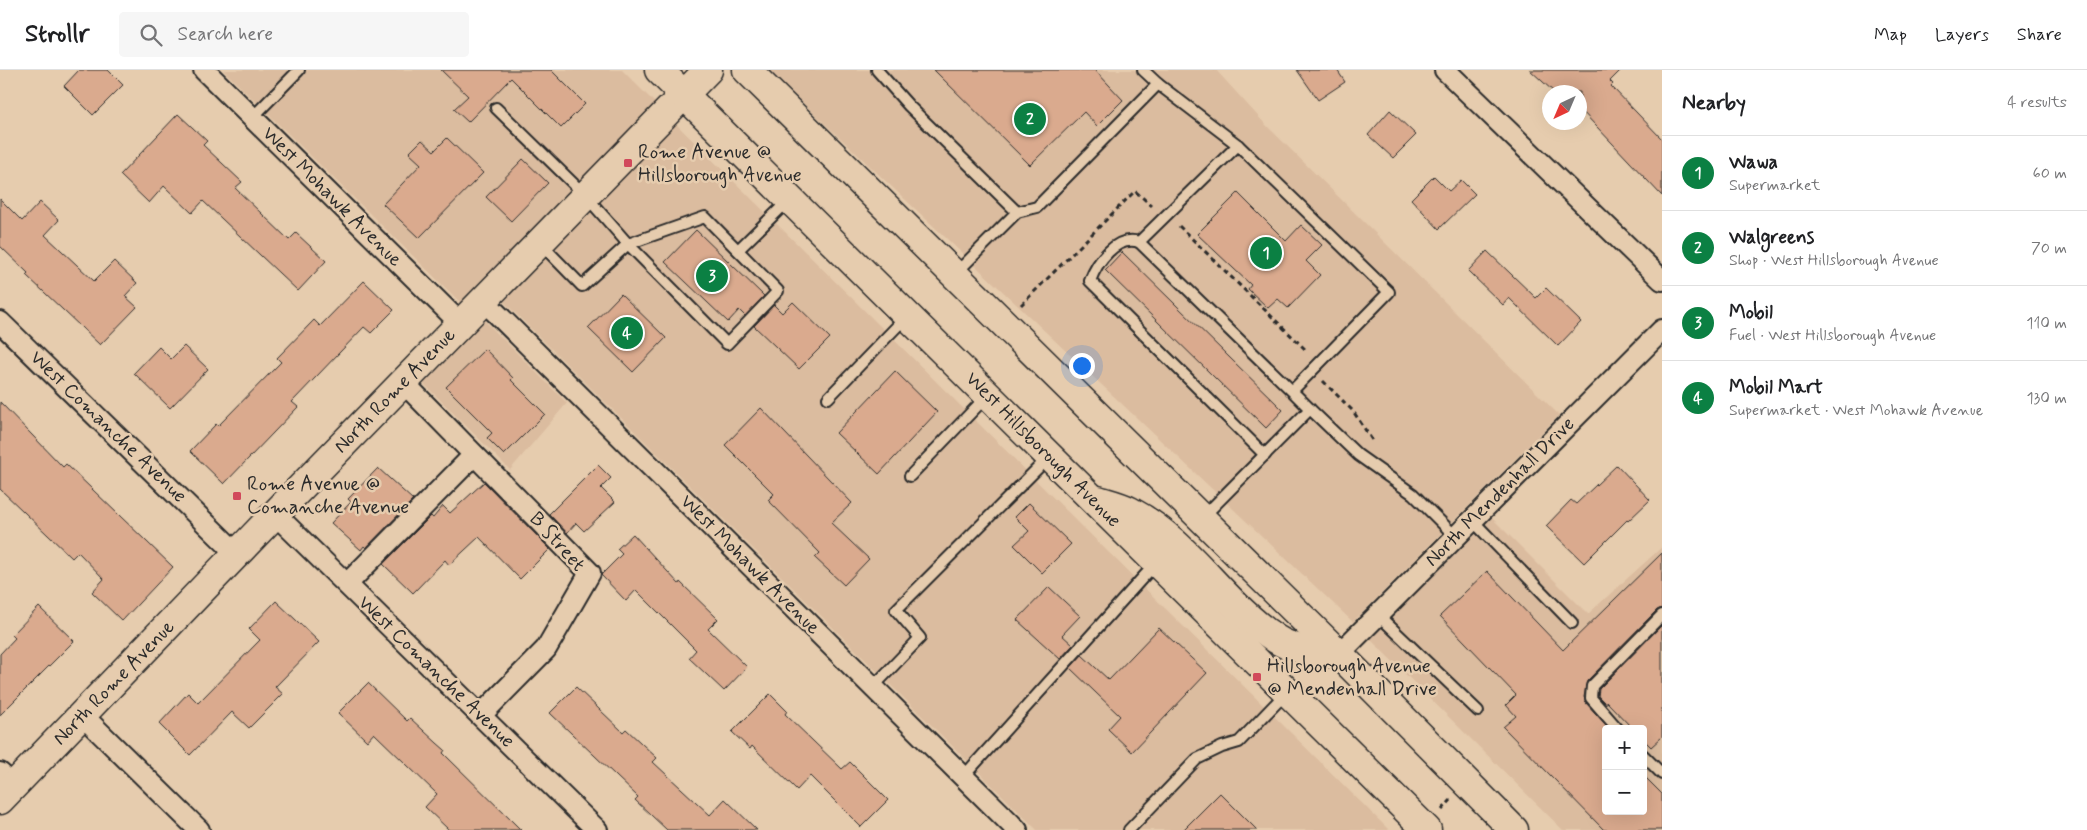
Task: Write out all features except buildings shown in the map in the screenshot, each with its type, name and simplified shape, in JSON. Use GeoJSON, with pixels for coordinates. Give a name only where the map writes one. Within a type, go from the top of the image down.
{"type":"FeatureCollection","features":[{"type":"Feature","properties":{"kind":"main road","name":"West Hillsborough Avenue"},"geometry":{"type":"LineString","coordinates":[[659,70],[1287,692],[1432,822]]}},
{"type":"Feature","properties":{"kind":"main road","name":"North Rome Avenue"},"geometry":{"type":"LineString","coordinates":[[5,786],[83,716],[275,514],[708,70]]}},
{"type":"Feature","properties":{"kind":"main road"},"geometry":{"type":"LineString","coordinates":[[747,70],[1339,654],[1514,830]]}},
{"type":"Feature","properties":{"kind":"main road"},"geometry":{"type":"LineString","coordinates":[[1089,496],[1130,511],[1165,534],[1250,618],[1277,640],[1307,651],[1339,654]]}},
{"type":"Feature","properties":{"kind":"street","name":"West Mohawk Avenue"},"geometry":{"type":"LineString","coordinates":[[204,70],[460,323]]}},
{"type":"Feature","properties":{"kind":"street"},"geometry":{"type":"LineString","coordinates":[[1445,70],[1662,280]]}},
{"type":"Feature","properties":{"kind":"street","name":"West Mohawk Avenue"},"geometry":{"type":"LineString","coordinates":[[483,300],[1017,830]]}},
{"type":"Feature","properties":{"kind":"street","name":"West Comanche Avenue"},"geometry":{"type":"LineString","coordinates":[[0,322],[237,554]]}},
{"type":"Feature","properties":{"kind":"street","name":"North Mendenhall Drive"},"geometry":{"type":"LineString","coordinates":[[1339,654],[1662,330]]}},
{"type":"Feature","properties":{"kind":"street","name":"B Street"},"geometry":{"type":"LineString","coordinates":[[403,382],[590,573],[546,648],[481,715]]}},
{"type":"Feature","properties":{"kind":"street"},"geometry":{"type":"LineString","coordinates":[[347,584],[474,455]]}},
{"type":"Feature","properties":{"kind":"street","name":"West Comanche Avenue"},"geometry":{"type":"LineString","coordinates":[[275,514],[597,830]]}},
{"type":"Feature","properties":{"kind":"street"},"geometry":{"type":"LineString","coordinates":[[83,716],[199,830]]}},
{"type":"Feature","properties":{"kind":"lane"},"geometry":{"type":"LineString","coordinates":[[252,118],[299,70]]}},
{"type":"Feature","properties":{"kind":"lane"},"geometry":{"type":"LineString","coordinates":[[877,70],[909,106],[1017,212]]}},
{"type":"Feature","properties":{"kind":"lane"},"geometry":{"type":"LineString","coordinates":[[1143,70],[1158,84],[1238,145],[1389,292],[1292,391]]}},
{"type":"Feature","properties":{"kind":"lane"},"geometry":{"type":"LineString","coordinates":[[954,275],[1017,212],[1037,207],[1158,84]]}},
{"type":"Feature","properties":{"kind":"lane"},"geometry":{"type":"LineString","coordinates":[[496,108],[585,195],[628,244],[726,344],[778,292],[705,217],[628,244],[582,286],[539,242]]}},
{"type":"Feature","properties":{"kind":"lane"},"geometry":{"type":"LineString","coordinates":[[1139,242],[1238,145]]}},
{"type":"Feature","properties":{"kind":"lane"},"geometry":{"type":"LineString","coordinates":[[738,250],[790,199]]}},
{"type":"Feature","properties":{"kind":"lane"},"geometry":{"type":"LineString","coordinates":[[1265,455],[1090,281],[1095,267],[1118,243],[1130,239],[1139,242],[1358,455],[1413,494],[1455,536]]}},
{"type":"Feature","properties":{"kind":"lane"},"geometry":{"type":"LineString","coordinates":[[828,398],[907,316]]}},
{"type":"Feature","properties":{"kind":"lane"},"geometry":{"type":"LineString","coordinates":[[910,476],[987,396]]}},
{"type":"Feature","properties":{"kind":"lane"},"geometry":{"type":"LineString","coordinates":[[1201,518],[1310,409]]}},
{"type":"Feature","properties":{"kind":"lane"},"geometry":{"type":"LineString","coordinates":[[873,688],[920,638],[896,610],[1049,457]]}},
{"type":"Feature","properties":{"kind":"lane"},"geometry":{"type":"LineString","coordinates":[[1472,520],[1572,623]]}},
{"type":"Feature","properties":{"kind":"lane"},"geometry":{"type":"LineString","coordinates":[[963,777],[1156,563]]}},
{"type":"Feature","properties":{"kind":"lane"},"geometry":{"type":"LineString","coordinates":[[1378,614],[1478,711]]}},
{"type":"Feature","properties":{"kind":"lane"},"geometry":{"type":"LineString","coordinates":[[1614,725],[1590,698],[1592,686],[1662,615]]}},
{"type":"Feature","properties":{"kind":"lane"},"geometry":{"type":"LineString","coordinates":[[1129,830],[1198,759],[1222,747],[1239,742],[1287,692]]}},
{"type":"Feature","properties":{"kind":"lane"},"geometry":{"type":"LineString","coordinates":[[1647,759],[1662,774]]}},
{"type":"Feature","properties":{"kind":"path"},"geometry":{"type":"LineString","coordinates":[[1432,822],[1452,800]]}},
{"type":"Feature","properties":{"kind":"shaded area"},"geometry":{"type":"Polygon","coordinates":[[[223,70],[622,70],[657,105],[462,304],[223,70]]]}},
{"type":"Feature","properties":{"kind":"shaded area"},"geometry":{"type":"Polygon","coordinates":[[[768,70],[1216,70],[1266,125],[1559,415],[1353,622],[768,70]]]}},
{"type":"Feature","properties":{"kind":"shaded area"},"geometry":{"type":"Polygon","coordinates":[[[674,122],[1389,830],[1037,830],[501,299],[674,122]]]}},
{"type":"Feature","properties":{"kind":"shaded area"},"geometry":{"type":"Polygon","coordinates":[[[482,318],[567,403],[510,470],[421,381],[482,318]]]}},
{"type":"Feature","properties":{"kind":"shaded area"},"geometry":{"type":"Polygon","coordinates":[[[1492,518],[1588,614],[1662,547],[1662,830],[1563,830],[1370,639],[1492,518]]]}},
{"type":"Feature","properties":{"kind":"place","name":"Walgreens"},"geometry":{"type":"Point","coordinates":[1030,119]}},
{"type":"Feature","properties":{"kind":"place","name":"Rome Avenue @ Hillsborough Avenue"},"geometry":{"type":"Point","coordinates":[628,163]}},
{"type":"Feature","properties":{"kind":"place","name":"Wawa"},"geometry":{"type":"Point","coordinates":[1266,253]}},
{"type":"Feature","properties":{"kind":"place","name":"Mobil"},"geometry":{"type":"Point","coordinates":[712,276]}},
{"type":"Feature","properties":{"kind":"place","name":"Mobil Mart"},"geometry":{"type":"Point","coordinates":[627,333]}},
{"type":"Feature","properties":{"kind":"place","name":"Rome Avenue @ Comanche Avenue"},"geometry":{"type":"Point","coordinates":[237,496]}},
{"type":"Feature","properties":{"kind":"place","name":"Hillsborough Avenue @ Mendenhall Drive"},"geometry":{"type":"Point","coordinates":[1257,677]}}]}
